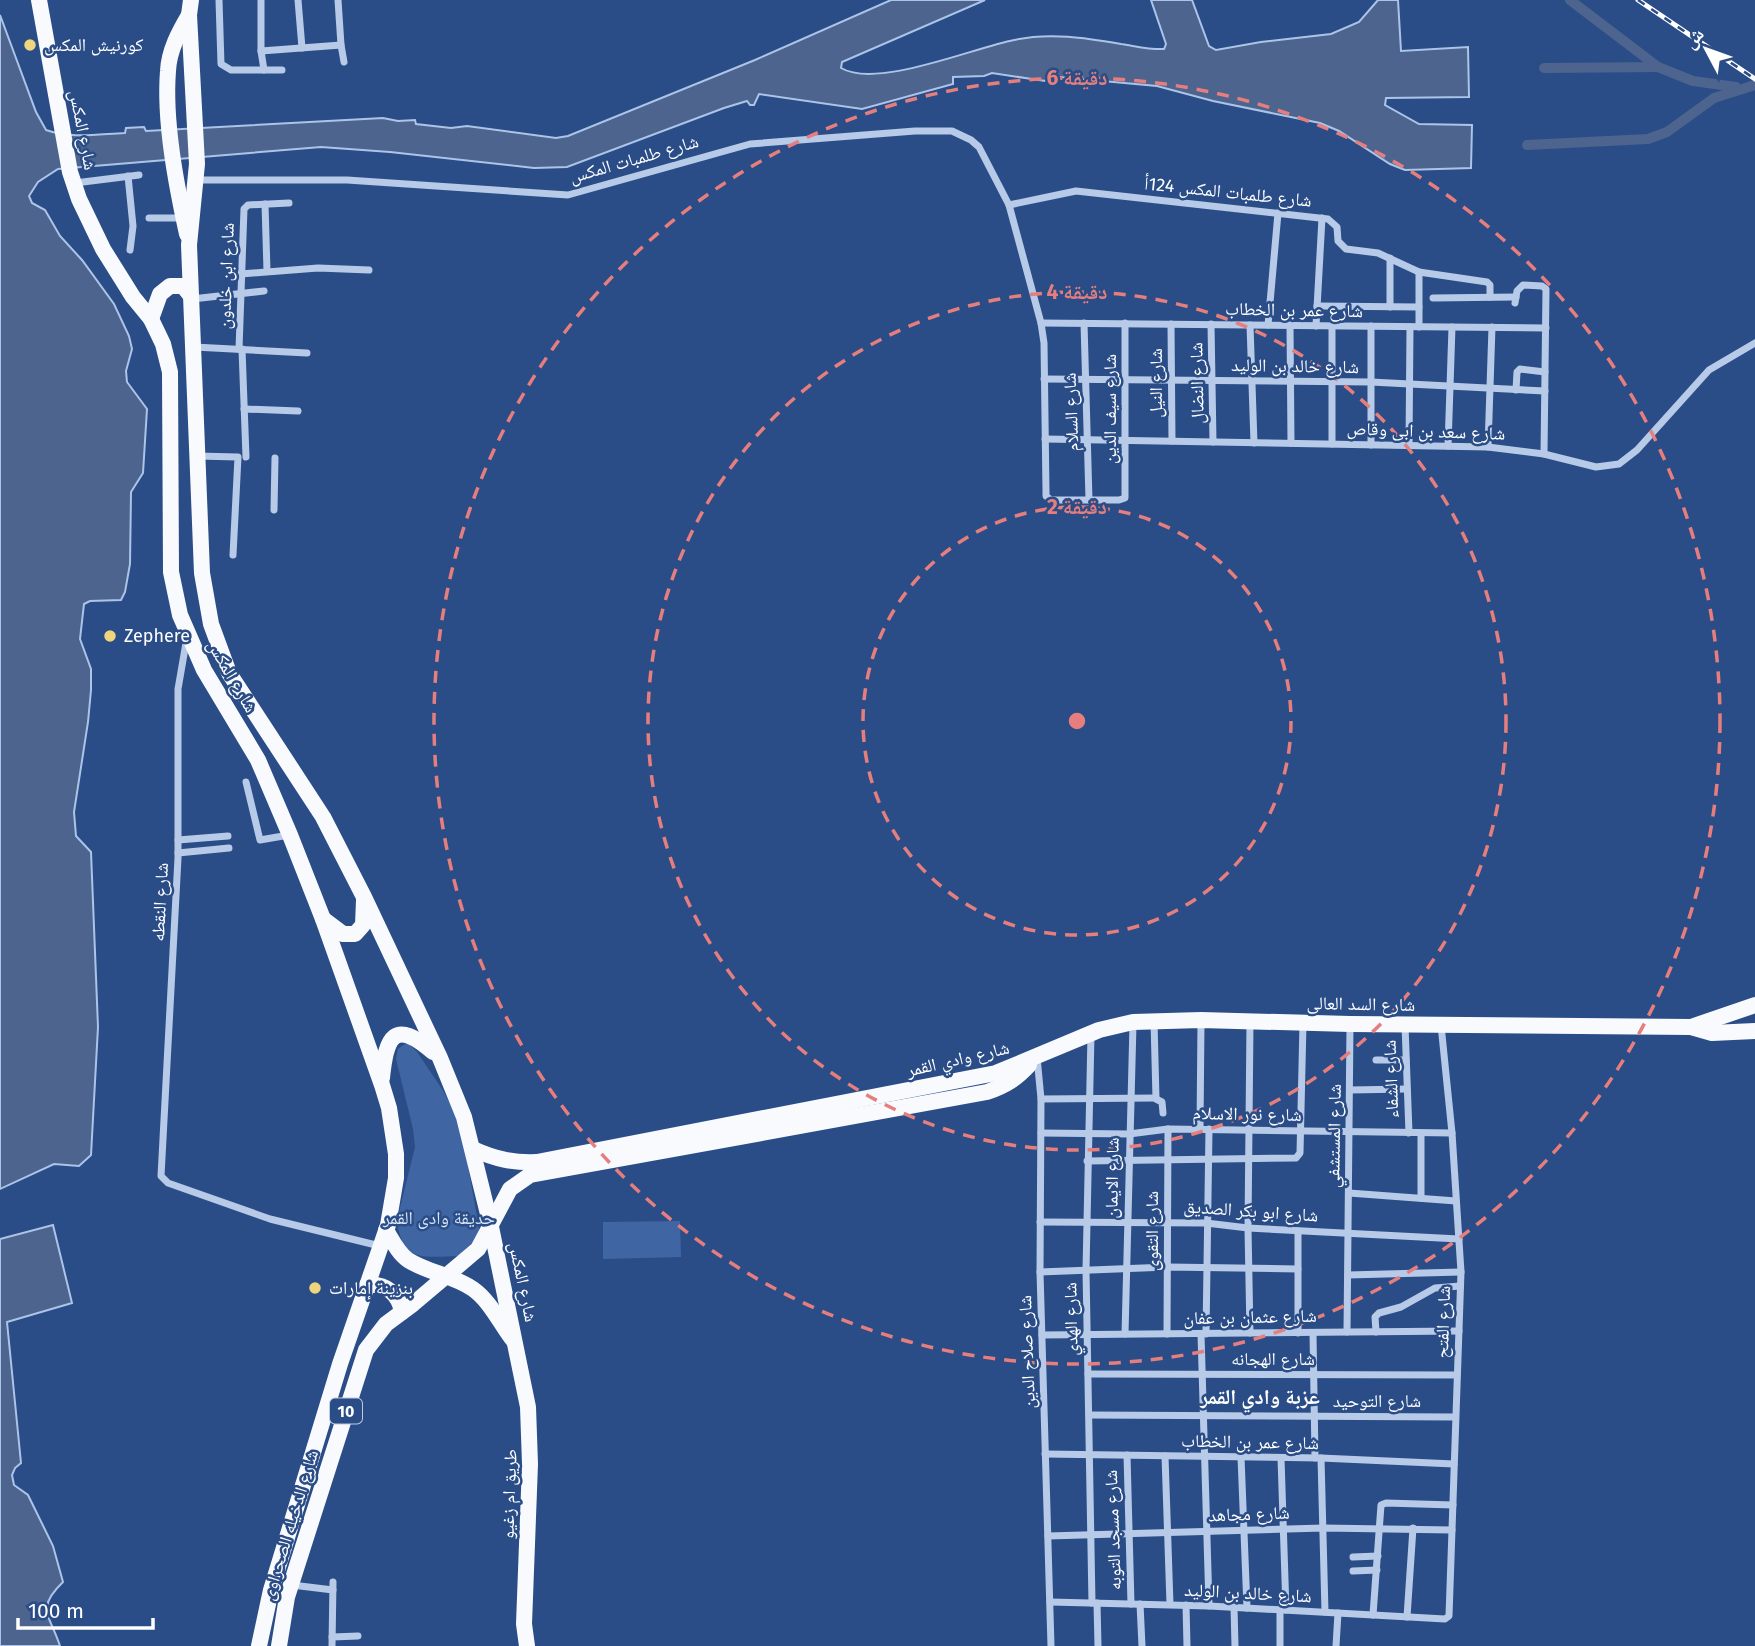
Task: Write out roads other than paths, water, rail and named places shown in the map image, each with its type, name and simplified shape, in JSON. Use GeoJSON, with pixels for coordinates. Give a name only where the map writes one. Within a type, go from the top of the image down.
{"type":"FeatureCollection","features":[{"type":"Feature","properties":{"kind":"main road","name":"شارع المكس"},"geometry":{"type":"LineString","coordinates":[[39,0],[72,178],[103,249],[133,297],[151,319],[163,344],[170,372],[171,572],[177,604],[187,635],[204,670],[258,760],[290,835],[382,1085],[394,1131],[396,1154],[393,1202],[381,1246]]}},
{"type":"Feature","properties":{"kind":"main road","name":"شارع المكس"},"geometry":{"type":"LineString","coordinates":[[190,7],[192,106],[197,172],[189,245],[204,590],[219,649],[238,688],[323,817],[440,1058],[464,1117],[473,1149],[516,1345]]}},
{"type":"Feature","properties":{"kind":"main road","name":"شارع المكس"},"geometry":{"type":"LineString","coordinates":[[189,245],[173,164],[168,70],[172,51],[190,7]]}},
{"type":"Feature","properties":{"kind":"main road"},"geometry":{"type":"LineString","coordinates":[[151,319],[160,294],[170,286],[183,286],[191,297]]}},
{"type":"Feature","properties":{"kind":"main road"},"geometry":{"type":"LineString","coordinates":[[323,919],[343,934],[355,934],[363,925],[364,897]]}},
{"type":"Feature","properties":{"kind":"main road"},"geometry":{"type":"LineString","coordinates":[[1691,1027],[1755,1005]]}},
{"type":"Feature","properties":{"kind":"main road","name":"شارع السد العالى"},"geometry":{"type":"LineString","coordinates":[[1037,1057],[1091,1034],[1133,1022],[1154,1021],[1691,1027]]}},
{"type":"Feature","properties":{"kind":"main road"},"geometry":{"type":"LineString","coordinates":[[1691,1027],[1712,1033],[1755,1031]]}},
{"type":"Feature","properties":{"kind":"main road"},"geometry":{"type":"LineString","coordinates":[[382,1085],[384,1053],[393,1038],[402,1034],[411,1035],[440,1058]]}},
{"type":"Feature","properties":{"kind":"main road","name":"شارع وادي القمر"},"geometry":{"type":"LineString","coordinates":[[473,1149],[493,1158],[515,1163],[537,1162],[985,1076],[1011,1069],[1037,1057]]}},
{"type":"Feature","properties":{"kind":"main road","name":"شارع وادي القمر"},"geometry":{"type":"LineString","coordinates":[[490,1222],[510,1189],[530,1175],[987,1092],[1017,1078],[1037,1057]]}},
{"type":"Feature","properties":{"kind":"main road","name":"شارع الدخيله الصحراوى"},"geometry":{"type":"LineString","coordinates":[[279,1646],[291,1585],[366,1350],[378,1332],[478,1249],[490,1222]]}},
{"type":"Feature","properties":{"kind":"main road"},"geometry":{"type":"LineString","coordinates":[[386,1230],[407,1259],[475,1290],[516,1345]]}},
{"type":"Feature","properties":{"kind":"main road","name":"شارع الدخيله الصحراوى"},"geometry":{"type":"LineString","coordinates":[[259,1646],[284,1547],[340,1364],[381,1246]]}},
{"type":"Feature","properties":{"kind":"main road"},"geometry":{"type":"LineString","coordinates":[[367,1285],[379,1285],[389,1289],[397,1297],[402,1312]]}},
{"type":"Feature","properties":{"kind":"main road","name":"طريق ام زغيو"},"geometry":{"type":"LineString","coordinates":[[516,1345],[528,1407],[530,1434],[524,1624],[527,1646]]}},
{"type":"Feature","properties":{"kind":"main road"},"geometry":{"type":"LineString","coordinates":[[284,1547],[302,1551]]}},
{"type":"Feature","properties":{"kind":"street"},"geometry":{"type":"LineString","coordinates":[[219,0],[221,64],[231,70],[282,70]]}},
{"type":"Feature","properties":{"kind":"street"},"geometry":{"type":"LineString","coordinates":[[261,0],[261,51],[264,70]]}},
{"type":"Feature","properties":{"kind":"street"},"geometry":{"type":"LineString","coordinates":[[298,0],[302,48]]}},
{"type":"Feature","properties":{"kind":"street"},"geometry":{"type":"LineString","coordinates":[[338,0],[344,62]]}},
{"type":"Feature","properties":{"kind":"street"},"geometry":{"type":"LineString","coordinates":[[261,51],[341,44]]}},
{"type":"Feature","properties":{"kind":"street","name":"شارع طلمبات المكس"},"geometry":{"type":"LineString","coordinates":[[197,172],[568,195],[750,144],[915,131],[952,131],[979,147],[1009,205]]}},
{"type":"Feature","properties":{"kind":"street"},"geometry":{"type":"LineString","coordinates":[[72,178],[139,175]]}},
{"type":"Feature","properties":{"kind":"street"},"geometry":{"type":"LineString","coordinates":[[128,177],[133,226],[130,250]]}},
{"type":"Feature","properties":{"kind":"street","name":"شارع طلمبات المكس 124أ"},"geometry":{"type":"LineString","coordinates":[[1009,205],[1076,191],[1322,218],[1333,222],[1337,227],[1338,241],[1346,249],[1365,250],[1419,272],[1489,283],[1490,298]]}},
{"type":"Feature","properties":{"kind":"street"},"geometry":{"type":"LineString","coordinates":[[267,271],[265,204],[289,203]]}},
{"type":"Feature","properties":{"kind":"street","name":"شارع ابن خلدون"},"geometry":{"type":"LineString","coordinates":[[233,555],[244,409],[241,349],[243,211],[248,205],[265,204]]}},
{"type":"Feature","properties":{"kind":"street"},"geometry":{"type":"LineString","coordinates":[[1009,205],[1041,323],[1046,492],[1051,500],[1089,500]]}},
{"type":"Feature","properties":{"kind":"street"},"geometry":{"type":"LineString","coordinates":[[1268,325],[1278,213]]}},
{"type":"Feature","properties":{"kind":"street"},"geometry":{"type":"LineString","coordinates":[[149,218],[183,218]]}},
{"type":"Feature","properties":{"kind":"street"},"geometry":{"type":"LineString","coordinates":[[1316,326],[1322,218]]}},
{"type":"Feature","properties":{"kind":"street"},"geometry":{"type":"LineString","coordinates":[[1390,258],[1390,307]]}},
{"type":"Feature","properties":{"kind":"street"},"geometry":{"type":"LineString","coordinates":[[241,275],[318,268],[369,270]]}},
{"type":"Feature","properties":{"kind":"street"},"geometry":{"type":"LineString","coordinates":[[1419,272],[1419,327]]}},
{"type":"Feature","properties":{"kind":"street"},"geometry":{"type":"LineString","coordinates":[[1461,280],[1461,298]]}},
{"type":"Feature","properties":{"kind":"street"},"geometry":{"type":"LineString","coordinates":[[1433,298],[1516,300],[1517,291],[1523,285],[1542,286],[1547,291],[1544,454]]}},
{"type":"Feature","properties":{"kind":"street"},"geometry":{"type":"LineString","coordinates":[[191,297],[264,292]]}},
{"type":"Feature","properties":{"kind":"street"},"geometry":{"type":"LineString","coordinates":[[1317,306],[1419,307]]}},
{"type":"Feature","properties":{"kind":"street","name":"شارع عمر بن الخطاب"},"geometry":{"type":"LineString","coordinates":[[1041,323],[1546,328]]}},
{"type":"Feature","properties":{"kind":"street","name":"شارع السلام"},"geometry":{"type":"LineString","coordinates":[[1084,323],[1089,500]]}},
{"type":"Feature","properties":{"kind":"street","name":"شارع سيف الدين"},"geometry":{"type":"LineString","coordinates":[[1089,500],[1121,500],[1125,496],[1125,323]]}},
{"type":"Feature","properties":{"kind":"street","name":"شارع النيل"},"geometry":{"type":"LineString","coordinates":[[1171,324],[1171,441]]}},
{"type":"Feature","properties":{"kind":"street","name":"شارع النضال"},"geometry":{"type":"LineString","coordinates":[[1211,324],[1213,442]]}},
{"type":"Feature","properties":{"kind":"street"},"geometry":{"type":"LineString","coordinates":[[1250,325],[1254,443]]}},
{"type":"Feature","properties":{"kind":"street"},"geometry":{"type":"LineString","coordinates":[[1290,325],[1292,443]]}},
{"type":"Feature","properties":{"kind":"street"},"geometry":{"type":"LineString","coordinates":[[1332,326],[1332,444]]}},
{"type":"Feature","properties":{"kind":"street"},"geometry":{"type":"LineString","coordinates":[[1371,326],[1371,445]]}},
{"type":"Feature","properties":{"kind":"street"},"geometry":{"type":"LineString","coordinates":[[1409,445],[1410,327]]}},
{"type":"Feature","properties":{"kind":"street"},"geometry":{"type":"LineString","coordinates":[[1448,446],[1452,327]]}},
{"type":"Feature","properties":{"kind":"street"},"geometry":{"type":"LineString","coordinates":[[1488,447],[1492,327]]}},
{"type":"Feature","properties":{"kind":"street","name":"شارع سعد بن ابى وقاص"},"geometry":{"type":"LineString","coordinates":[[1045,439],[1488,447],[1544,454],[1596,467],[1619,464],[1637,450],[1709,370],[1755,343]]}},
{"type":"Feature","properties":{"kind":"street"},"geometry":{"type":"LineString","coordinates":[[194,347],[307,353]]}},
{"type":"Feature","properties":{"kind":"street"},"geometry":{"type":"LineString","coordinates":[[1516,390],[1517,372],[1520,369],[1545,372]]}},
{"type":"Feature","properties":{"kind":"street","name":"شارع خالد بن الوليد"},"geometry":{"type":"LineString","coordinates":[[1044,379],[1371,382],[1545,391]]}},
{"type":"Feature","properties":{"kind":"street"},"geometry":{"type":"LineString","coordinates":[[244,409],[298,411]]}},
{"type":"Feature","properties":{"kind":"street"},"geometry":{"type":"LineString","coordinates":[[197,456],[242,457]]}},
{"type":"Feature","properties":{"kind":"street"},"geometry":{"type":"LineString","coordinates":[[274,510],[275,458]]}},
{"type":"Feature","properties":{"kind":"street","name":"شارع النقطه"},"geometry":{"type":"LineString","coordinates":[[187,635],[178,689],[178,853],[161,1171],[165,1181],[270,1219],[381,1246]]}},
{"type":"Feature","properties":{"kind":"street"},"geometry":{"type":"LineString","coordinates":[[246,782],[260,840],[290,835]]}},
{"type":"Feature","properties":{"kind":"street"},"geometry":{"type":"LineString","coordinates":[[178,840],[228,836]]}},
{"type":"Feature","properties":{"kind":"street"},"geometry":{"type":"LineString","coordinates":[[178,853],[229,848]]}},
{"type":"Feature","properties":{"kind":"street"},"geometry":{"type":"LineString","coordinates":[[1200,1129],[1201,1020]]}},
{"type":"Feature","properties":{"kind":"street"},"geometry":{"type":"LineString","coordinates":[[1154,1021],[1156,1098]]}},
{"type":"Feature","properties":{"kind":"street"},"geometry":{"type":"LineString","coordinates":[[1250,1021],[1250,1333]]}},
{"type":"Feature","properties":{"kind":"street","name":"شارع الايمان"},"geometry":{"type":"LineString","coordinates":[[1125,1334],[1133,1022]]}},
{"type":"Feature","properties":{"kind":"street"},"geometry":{"type":"LineString","coordinates":[[1087,1161],[1293,1159],[1300,1153],[1303,1023]]}},
{"type":"Feature","properties":{"kind":"street","name":"شارع المستشفي"},"geometry":{"type":"LineString","coordinates":[[1347,1332],[1350,1024]]}},
{"type":"Feature","properties":{"kind":"street","name":"شارع الفتح"},"geometry":{"type":"LineString","coordinates":[[1441,1024],[1452,1133],[1461,1272],[1449,1614],[1445,1619]]}},
{"type":"Feature","properties":{"kind":"street","name":"شارع الشفاء"},"geometry":{"type":"LineString","coordinates":[[1405,1025],[1409,1133]]}},
{"type":"Feature","properties":{"kind":"street","name":"شارع الهدي"},"geometry":{"type":"LineString","coordinates":[[1091,1034],[1086,1270],[1090,1535],[1098,1646]]}},
{"type":"Feature","properties":{"kind":"street","name":"شارع صلاح الدين"},"geometry":{"type":"LineString","coordinates":[[1037,1057],[1041,1099],[1040,1272],[1051,1646]]}},
{"type":"Feature","properties":{"kind":"street"},"geometry":{"type":"LineString","coordinates":[[1376,1060],[1406,1060]]}},
{"type":"Feature","properties":{"kind":"street"},"geometry":{"type":"LineString","coordinates":[[1350,1090],[1407,1089]]}},
{"type":"Feature","properties":{"kind":"street"},"geometry":{"type":"LineString","coordinates":[[1041,1099],[1156,1098],[1162,1102],[1163,1113]]}},
{"type":"Feature","properties":{"kind":"street","name":"شارع نور الاسلام"},"geometry":{"type":"LineString","coordinates":[[1041,1133],[1129,1134],[1168,1129],[1209,1129],[1452,1133]]}},
{"type":"Feature","properties":{"kind":"street","name":"شارع التقوى"},"geometry":{"type":"LineString","coordinates":[[1167,1334],[1168,1129]]}},
{"type":"Feature","properties":{"kind":"street"},"geometry":{"type":"LineString","coordinates":[[1209,1129],[1202,1374],[1209,1606]]}},
{"type":"Feature","properties":{"kind":"street","name":"شارع الشفاء"},"geometry":{"type":"LineString","coordinates":[[1420,1133],[1422,1198]]}},
{"type":"Feature","properties":{"kind":"street"},"geometry":{"type":"LineString","coordinates":[[1349,1193],[1457,1201]]}},
{"type":"Feature","properties":{"kind":"street","name":"شارع ابو بكر الصديق"},"geometry":{"type":"LineString","coordinates":[[1040,1222],[1206,1223],[1248,1228],[1459,1239]]}},
{"type":"Feature","properties":{"kind":"street"},"geometry":{"type":"LineString","coordinates":[[1298,1231],[1298,1333]]}},
{"type":"Feature","properties":{"kind":"street"},"geometry":{"type":"LineString","coordinates":[[1040,1272],[1168,1267],[1298,1269]]}},
{"type":"Feature","properties":{"kind":"street"},"geometry":{"type":"LineString","coordinates":[[1348,1275],[1461,1272]]}},
{"type":"Feature","properties":{"kind":"street"},"geometry":{"type":"LineString","coordinates":[[1434,1273],[1435,1288]]}},
{"type":"Feature","properties":{"kind":"street"},"geometry":{"type":"LineString","coordinates":[[1376,1332],[1377,1314],[1401,1307],[1435,1288],[1460,1286]]}},
{"type":"Feature","properties":{"kind":"street","name":"شارع عثمان بن عفان"},"geometry":{"type":"LineString","coordinates":[[1042,1335],[1459,1331]]}},
{"type":"Feature","properties":{"kind":"street"},"geometry":{"type":"LineString","coordinates":[[1313,1333],[1314,1416],[1323,1528],[1325,1612]]}},
{"type":"Feature","properties":{"kind":"street","name":"شارع الهجانه"},"geometry":{"type":"LineString","coordinates":[[1088,1374],[1457,1375]]}},
{"type":"Feature","properties":{"kind":"street","name":"شارع التوحيد"},"geometry":{"type":"LineString","coordinates":[[1089,1415],[1455,1417]]}},
{"type":"Feature","properties":{"kind":"street","name":"شارع عمر بن الخطاب"},"geometry":{"type":"LineString","coordinates":[[1045,1454],[1318,1458],[1454,1464]]}},
{"type":"Feature","properties":{"kind":"street","name":"شارع مسجد التوبه"},"geometry":{"type":"LineString","coordinates":[[1127,1455],[1131,1604]]}},
{"type":"Feature","properties":{"kind":"street"},"geometry":{"type":"LineString","coordinates":[[1165,1456],[1170,1605]]}},
{"type":"Feature","properties":{"kind":"street"},"geometry":{"type":"LineString","coordinates":[[1241,1457],[1247,1608]]}},
{"type":"Feature","properties":{"kind":"street"},"geometry":{"type":"LineString","coordinates":[[1280,1646],[1284,1529],[1281,1458]]}},
{"type":"Feature","properties":{"kind":"street"},"geometry":{"type":"LineString","coordinates":[[1373,1615],[1383,1503],[1453,1505]]}},
{"type":"Feature","properties":{"kind":"street","name":"شارع مجاهد"},"geometry":{"type":"LineString","coordinates":[[1048,1536],[1380,1527],[1452,1530]]}},
{"type":"Feature","properties":{"kind":"street"},"geometry":{"type":"LineString","coordinates":[[1407,1617],[1413,1528]]}},
{"type":"Feature","properties":{"kind":"street"},"geometry":{"type":"LineString","coordinates":[[1353,1557],[1378,1556]]}},
{"type":"Feature","properties":{"kind":"street"},"geometry":{"type":"LineString","coordinates":[[1353,1571],[1377,1570]]}},
{"type":"Feature","properties":{"kind":"street"},"geometry":{"type":"LineString","coordinates":[[291,1585],[333,1586],[332,1646]]}},
{"type":"Feature","properties":{"kind":"street","name":"شارع خالد بن الوليد"},"geometry":{"type":"LineString","coordinates":[[1050,1602],[1283,1609],[1445,1619]]}},
{"type":"Feature","properties":{"kind":"street","name":"شارع مسجد التوبه"},"geometry":{"type":"LineString","coordinates":[[1140,1604],[1142,1646]]}},
{"type":"Feature","properties":{"kind":"street"},"geometry":{"type":"LineString","coordinates":[[1186,1605],[1187,1646]]}},
{"type":"Feature","properties":{"kind":"street"},"geometry":{"type":"LineString","coordinates":[[1234,1607],[1235,1646]]}},
{"type":"Feature","properties":{"kind":"street"},"geometry":{"type":"LineString","coordinates":[[1336,1646],[1338,1613]]}},
{"type":"Feature","properties":{"kind":"street"},"geometry":{"type":"LineString","coordinates":[[332,1637],[358,1636]]}},
{"type":"Feature","properties":{"kind":"waterway"},"geometry":{"type":"LineString","coordinates":[[1570,0],[1658,67],[1693,81],[1736,87]]}},
{"type":"Feature","properties":{"kind":"waterway"},"geometry":{"type":"LineString","coordinates":[[1544,68],[1658,67]]}},
{"type":"Feature","properties":{"kind":"waterway"},"geometry":{"type":"LineString","coordinates":[[1527,145],[1648,139],[1667,132],[1714,98],[1755,85]]}},
{"type":"Feature","properties":{"kind":"railway"},"geometry":{"type":"LineString","coordinates":[[1638,0],[1755,79]]}},
{"type":"Feature","properties":{"kind":"place","name":"كورنيش المكس"},"geometry":{"type":"Point","coordinates":[30,45]}},
{"type":"Feature","properties":{"kind":"place","name":"Zephere"},"geometry":{"type":"Point","coordinates":[110,636]}},
{"type":"Feature","properties":{"kind":"place","name":"بنزينة إمارات"},"geometry":{"type":"Point","coordinates":[315,1288]}},
{"type":"Feature","properties":{"kind":"district","name":"عزبة وادي القمر"},"geometry":{"type":"Point","coordinates":[1260,1397]}},
{"type":"Feature","properties":{"kind":"park label","name":"حديقة وادى القمر"},"geometry":{"type":"Point","coordinates":[439,1218]}}]}
